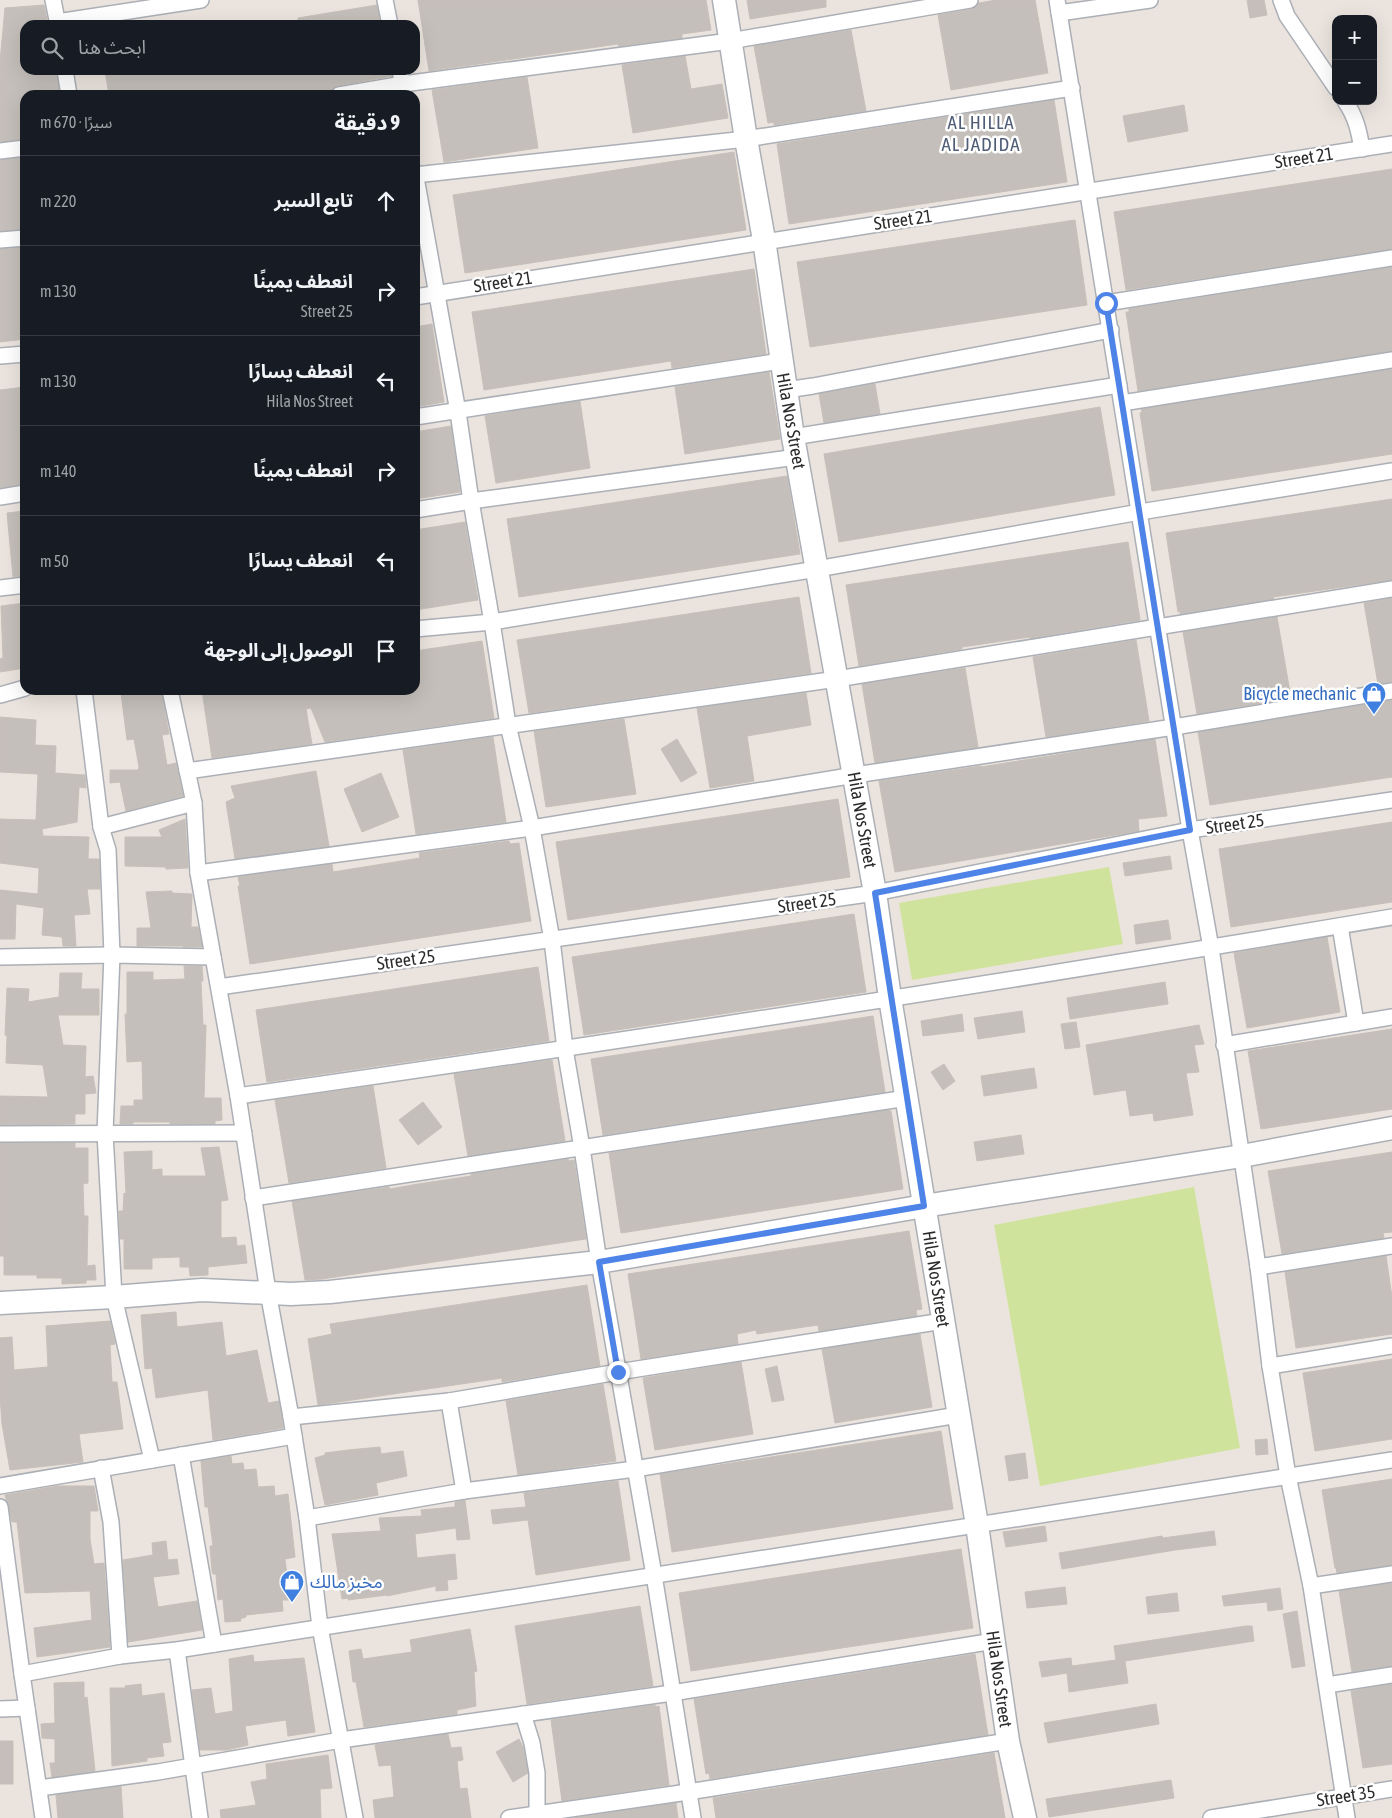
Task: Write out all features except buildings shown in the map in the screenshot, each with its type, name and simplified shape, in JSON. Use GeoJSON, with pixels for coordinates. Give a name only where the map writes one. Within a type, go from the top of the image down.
{"type":"FeatureCollection","features":[{"type":"Feature","properties":{"kind":"street"},"geometry":{"type":"LineString","coordinates":[[53,0],[56,20]]}},
{"type":"Feature","properties":{"kind":"street"},"geometry":{"type":"LineString","coordinates":[[81,20],[201,0]]}},
{"type":"Feature","properties":{"kind":"street"},"geometry":{"type":"LineString","coordinates":[[385,0],[389,20]]}},
{"type":"Feature","properties":{"kind":"street","name":"Hila Nos Street"},"geometry":{"type":"LineString","coordinates":[[724,0],[764,240],[795,447],[875,893],[890,998],[977,1525],[1008,1740],[1025,1818]]}},
{"type":"Feature","properties":{"kind":"street"},"geometry":{"type":"LineString","coordinates":[[365,90],[402,83],[730,41],[970,0]]}},
{"type":"Feature","properties":{"kind":"street"},"geometry":{"type":"LineString","coordinates":[[1150,0],[1058,6],[1190,830],[1211,948],[1258,1267],[1270,1366],[1288,1476],[1311,1586],[1347,1818]]}},
{"type":"Feature","properties":{"kind":"street"},"geometry":{"type":"LineString","coordinates":[[1281,0],[1286,16],[1332,82]]}},
{"type":"Feature","properties":{"kind":"street"},"geometry":{"type":"LineString","coordinates":[[66,75],[68,90]]}},
{"type":"Feature","properties":{"kind":"street"},"geometry":{"type":"LineString","coordinates":[[420,173],[746,139],[1072,88]]}},
{"type":"Feature","properties":{"kind":"street"},"geometry":{"type":"LineString","coordinates":[[1348,105],[1358,124],[1362,149]]}},
{"type":"Feature","properties":{"kind":"street","name":"Street 21"},"geometry":{"type":"LineString","coordinates":[[420,296],[764,240],[1089,192],[1392,144]]}},
{"type":"Feature","properties":{"kind":"street"},"geometry":{"type":"LineString","coordinates":[[0,151],[20,149]]}},
{"type":"Feature","properties":{"kind":"street"},"geometry":{"type":"LineString","coordinates":[[420,202],[458,412],[470,501],[508,725],[532,828],[552,940],[565,1049],[599,1262],[654,1575],[693,1818]]}},
{"type":"Feature","properties":{"kind":"street"},"geometry":{"type":"LineString","coordinates":[[0,240],[20,238]]}},
{"type":"Feature","properties":{"kind":"street"},"geometry":{"type":"LineString","coordinates":[[1106,303],[1392,258]]}},
{"type":"Feature","properties":{"kind":"street"},"geometry":{"type":"LineString","coordinates":[[786,390],[1111,330]]}},
{"type":"Feature","properties":{"kind":"street"},"geometry":{"type":"LineString","coordinates":[[0,356],[20,354]]}},
{"type":"Feature","properties":{"kind":"street"},"geometry":{"type":"LineString","coordinates":[[1122,403],[1392,360]]}},
{"type":"Feature","properties":{"kind":"street"},"geometry":{"type":"LineString","coordinates":[[420,417],[781,362]]}},
{"type":"Feature","properties":{"kind":"street"},"geometry":{"type":"LineString","coordinates":[[420,509],[795,447],[1119,385]]}},
{"type":"Feature","properties":{"kind":"street"},"geometry":{"type":"LineString","coordinates":[[420,629],[492,622],[817,569],[1140,512],[1392,472]]}},
{"type":"Feature","properties":{"kind":"street"},"geometry":{"type":"LineString","coordinates":[[0,497],[20,494]]}},
{"type":"Feature","properties":{"kind":"street"},"geometry":{"type":"LineString","coordinates":[[0,588],[20,586]]}},
{"type":"Feature","properties":{"kind":"street"},"geometry":{"type":"LineString","coordinates":[[187,771],[837,679],[1392,589]]}},
{"type":"Feature","properties":{"kind":"street"},"geometry":{"type":"LineString","coordinates":[[0,695],[20,689]]}},
{"type":"Feature","properties":{"kind":"street"},"geometry":{"type":"LineString","coordinates":[[198,873],[532,828],[854,775],[1392,691]]}},
{"type":"Feature","properties":{"kind":"street"},"geometry":{"type":"LineString","coordinates":[[85,695],[102,827],[108,850],[112,955],[105,1133],[114,1297],[152,1460]]}},
{"type":"Feature","properties":{"kind":"street"},"geometry":{"type":"LineString","coordinates":[[171,695],[194,803],[198,873],[238,1096],[268,1292],[291,1417],[307,1518],[320,1627],[355,1818]]}},
{"type":"Feature","properties":{"kind":"street","name":"Street 25"},"geometry":{"type":"LineString","coordinates":[[219,987],[875,893],[1190,830],[1392,800]]}},
{"type":"Feature","properties":{"kind":"street"},"geometry":{"type":"LineString","coordinates":[[102,827],[194,803]]}},
{"type":"Feature","properties":{"kind":"street"},"geometry":{"type":"LineString","coordinates":[[238,1096],[565,1049],[1211,948],[1392,917]]}},
{"type":"Feature","properties":{"kind":"street"},"geometry":{"type":"LineString","coordinates":[[1340,926],[1356,1023]]}},
{"type":"Feature","properties":{"kind":"street"},"geometry":{"type":"LineString","coordinates":[[0,957],[112,955],[213,957]]}},
{"type":"Feature","properties":{"kind":"street"},"geometry":{"type":"LineString","coordinates":[[1224,1045],[1392,1017]]}},
{"type":"Feature","properties":{"kind":"street"},"geometry":{"type":"LineString","coordinates":[[253,1198],[907,1098]]}},
{"type":"Feature","properties":{"kind":"street"},"geometry":{"type":"LineString","coordinates":[[0,1303],[202,1290],[291,1294],[330,1292],[599,1262],[924,1206],[1242,1156],[1392,1128]]}},
{"type":"Feature","properties":{"kind":"street"},"geometry":{"type":"LineString","coordinates":[[0,1134],[244,1133]]}},
{"type":"Feature","properties":{"kind":"street"},"geometry":{"type":"LineString","coordinates":[[1258,1267],[1392,1246]]}},
{"type":"Feature","properties":{"kind":"street"},"geometry":{"type":"LineString","coordinates":[[291,1417],[449,1401],[618,1372],[943,1322]]}},
{"type":"Feature","properties":{"kind":"street"},"geometry":{"type":"LineString","coordinates":[[1270,1366],[1392,1346]]}},
{"type":"Feature","properties":{"kind":"street"},"geometry":{"type":"LineString","coordinates":[[449,1401],[464,1491]]}},
{"type":"Feature","properties":{"kind":"street"},"geometry":{"type":"LineString","coordinates":[[307,1518],[464,1491],[634,1469],[958,1415]]}},
{"type":"Feature","properties":{"kind":"street"},"geometry":{"type":"LineString","coordinates":[[0,1486],[294,1436]]}},
{"type":"Feature","properties":{"kind":"street"},"geometry":{"type":"LineString","coordinates":[[181,1455],[214,1644]]}},
{"type":"Feature","properties":{"kind":"street"},"geometry":{"type":"LineString","coordinates":[[22,1674],[120,1656],[177,1650],[1392,1460]]}},
{"type":"Feature","properties":{"kind":"street"},"geometry":{"type":"LineString","coordinates":[[102,1468],[111,1522],[120,1656]]}},
{"type":"Feature","properties":{"kind":"street"},"geometry":{"type":"LineString","coordinates":[[0,1507],[5,1581],[22,1674],[43,1818]]}},
{"type":"Feature","properties":{"kind":"street"},"geometry":{"type":"LineString","coordinates":[[1311,1586],[1392,1574]]}},
{"type":"Feature","properties":{"kind":"street"},"geometry":{"type":"LineString","coordinates":[[39,1788],[158,1772],[341,1740],[672,1693],[994,1641]]}},
{"type":"Feature","properties":{"kind":"street"},"geometry":{"type":"LineString","coordinates":[[177,1650],[200,1818]]}},
{"type":"Feature","properties":{"kind":"street"},"geometry":{"type":"LineString","coordinates":[[1326,1686],[1392,1675]]}},
{"type":"Feature","properties":{"kind":"street"},"geometry":{"type":"LineString","coordinates":[[0,1709],[27,1708]]}},
{"type":"Feature","properties":{"kind":"street"},"geometry":{"type":"LineString","coordinates":[[523,1714],[532,1744],[537,1773],[537,1814]]}},
{"type":"Feature","properties":{"kind":"street"},"geometry":{"type":"LineString","coordinates":[[509,1818],[688,1792],[1008,1740]]}},
{"type":"Feature","properties":{"kind":"street","name":"Street 35"},"geometry":{"type":"LineString","coordinates":[[1211,1818],[1392,1789]]}},
{"type":"Feature","properties":{"kind":"green space"},"geometry":{"type":"Polygon","coordinates":[[[1109,867],[1123,944],[912,980],[899,903],[1109,867]]]}},
{"type":"Feature","properties":{"kind":"green space"},"geometry":{"type":"Polygon","coordinates":[[[1194,1187],[1240,1448],[1040,1486],[994,1225],[1194,1187]]]}},
{"type":"Feature","properties":{"kind":"place","name":"Bicycle mechanic"},"geometry":{"type":"Point","coordinates":[1374,715]}},
{"type":"Feature","properties":{"kind":"place","name":"مخبز مالك"},"geometry":{"type":"Point","coordinates":[292,1603]}},
{"type":"Feature","properties":{"kind":"district","name":"AL HILLA AL JADIDA"},"geometry":{"type":"Point","coordinates":[981,133]}},
{"type":"Feature","properties":{"kind":"route"},"geometry":{"type":"LineString","coordinates":[[618,1372],[599,1262],[924,1206],[875,893],[1190,830],[1106,303]]}}]}
